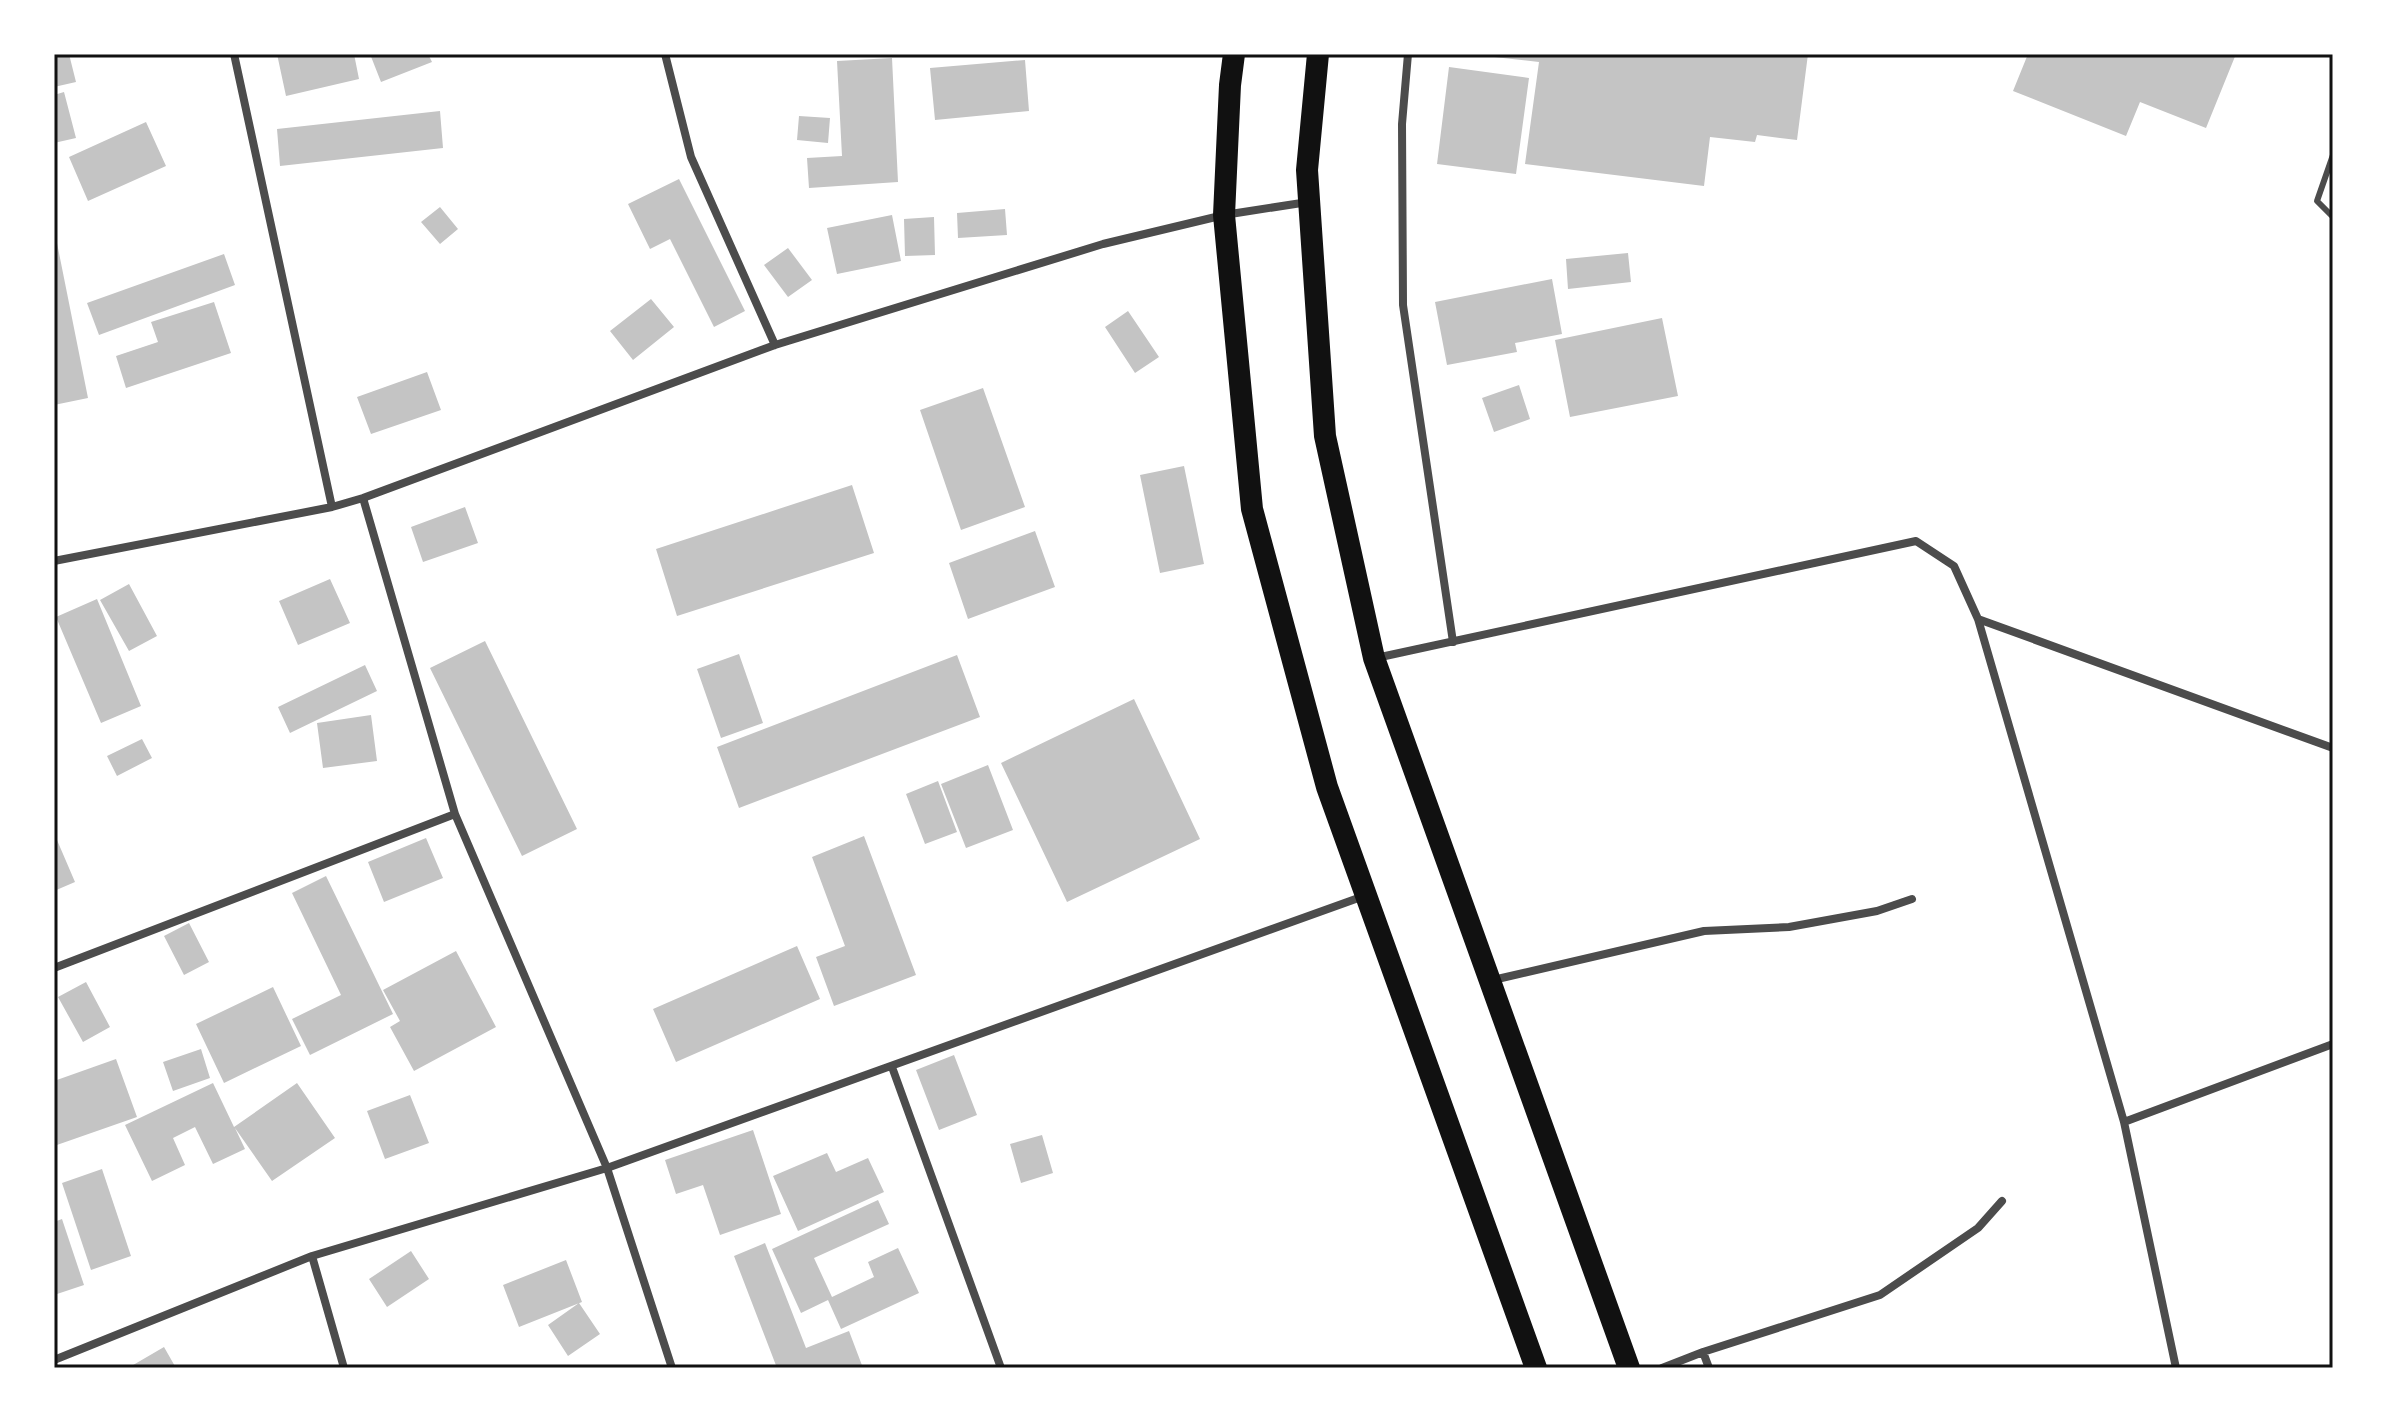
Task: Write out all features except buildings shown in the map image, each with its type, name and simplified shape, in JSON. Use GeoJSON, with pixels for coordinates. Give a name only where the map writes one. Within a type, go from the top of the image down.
{"type":"FeatureCollection","features":[{"type":"Feature","properties":{"kind":"highway"},"geometry":{"type":"LineString","coordinates":[[1234,54],[1224,215],[1252,509],[1327,787],[1536,1368]]}},
{"type":"Feature","properties":{"kind":"highway"},"geometry":{"type":"LineString","coordinates":[[1318,54],[1307,170],[1325,436],[1374,658],[1629,1368]]}},
{"type":"Feature","properties":{"kind":"street"},"geometry":{"type":"LineString","coordinates":[[234,54],[332,507]]}},
{"type":"Feature","properties":{"kind":"street"},"geometry":{"type":"LineString","coordinates":[[665,54],[691,157],[775,345]]}},
{"type":"Feature","properties":{"kind":"street"},"geometry":{"type":"LineString","coordinates":[[1408,54],[1402,124],[1403,305],[1453,642]]}},
{"type":"Feature","properties":{"kind":"street"},"geometry":{"type":"LineString","coordinates":[[54,561],[332,507],[775,345],[1103,244],[1224,215],[1309,202]]}},
{"type":"Feature","properties":{"kind":"street"},"geometry":{"type":"LineString","coordinates":[[363,498],[455,814],[607,1168],[672,1368]]}},
{"type":"Feature","properties":{"kind":"street"},"geometry":{"type":"LineString","coordinates":[[1374,658],[1916,541],[1954,566],[1978,619],[2124,1122],[2176,1368]]}},
{"type":"Feature","properties":{"kind":"street"},"geometry":{"type":"LineString","coordinates":[[1978,619],[2333,748]]}},
{"type":"Feature","properties":{"kind":"street"},"geometry":{"type":"LineString","coordinates":[[54,968],[455,814]]}},
{"type":"Feature","properties":{"kind":"street"},"geometry":{"type":"LineString","coordinates":[[54,1360],[312,1256],[607,1168],[1364,896]]}},
{"type":"Feature","properties":{"kind":"street"},"geometry":{"type":"LineString","coordinates":[[1489,982],[1704,931],[1789,927],[1877,911],[1912,899]]}},
{"type":"Feature","properties":{"kind":"street"},"geometry":{"type":"LineString","coordinates":[[2124,1122],[2333,1044]]}},
{"type":"Feature","properties":{"kind":"street"},"geometry":{"type":"LineString","coordinates":[[892,1067],[1001,1368]]}},
{"type":"Feature","properties":{"kind":"street"},"geometry":{"type":"LineString","coordinates":[[1662,1368],[1880,1295],[1978,1228],[2002,1201]]}},
{"type":"Feature","properties":{"kind":"street"},"geometry":{"type":"LineString","coordinates":[[312,1256],[344,1368]]}},
{"type":"Feature","properties":{"kind":"street"},"geometry":{"type":"LineString","coordinates":[[1703,1352],[1709,1368]]}},
{"type":"Feature","properties":{"kind":"lane"},"geometry":{"type":"LineString","coordinates":[[2333,155],[2317,201],[2333,217]]}}]}
